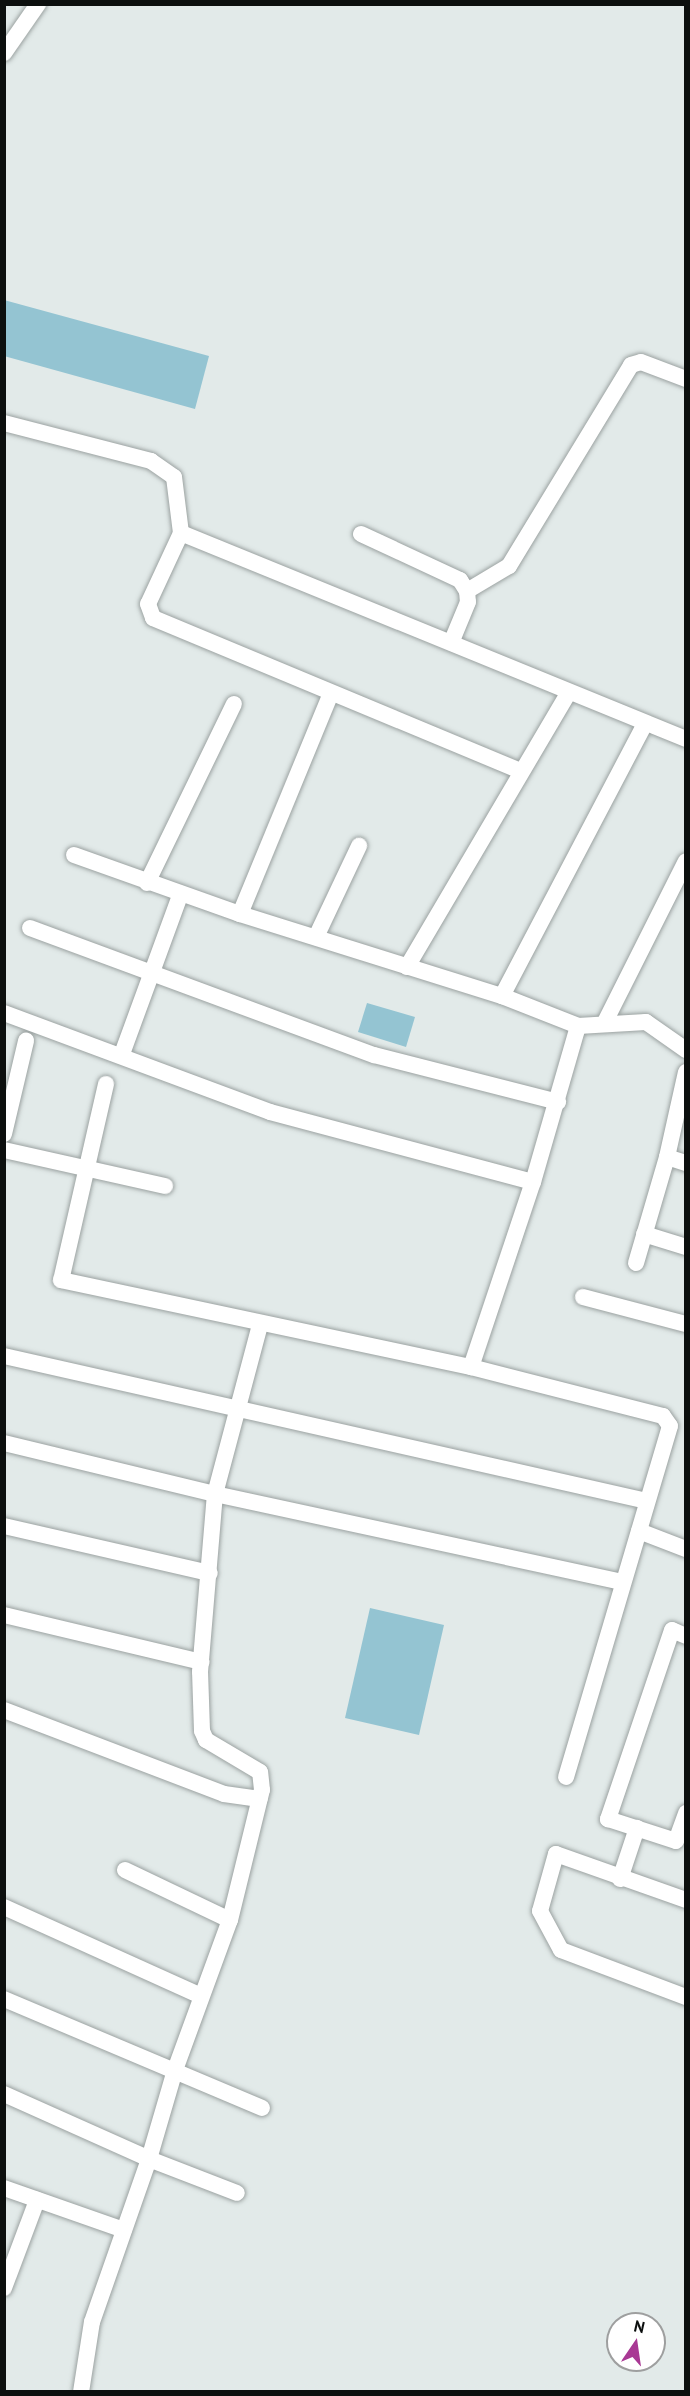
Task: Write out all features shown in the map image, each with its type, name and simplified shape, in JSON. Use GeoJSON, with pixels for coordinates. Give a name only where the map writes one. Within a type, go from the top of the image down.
{"type":"FeatureCollection","features":[{"type":"Feature","properties":{"kind":"street"},"geometry":{"type":"LineString","coordinates":[[4,53],[38,4]]}},
{"type":"Feature","properties":{"kind":"street"},"geometry":{"type":"LineString","coordinates":[[467,591],[509,566],[631,365],[641,362],[686,379]]}},
{"type":"Feature","properties":{"kind":"street"},"geometry":{"type":"LineString","coordinates":[[4,423],[151,461],[174,477],[180,533],[148,604],[153,618],[522,771]]}},
{"type":"Feature","properties":{"kind":"street"},"geometry":{"type":"LineString","coordinates":[[180,533],[686,739]]}},
{"type":"Feature","properties":{"kind":"street"},"geometry":{"type":"LineString","coordinates":[[361,534],[460,580],[467,591],[468,602],[451,643]]}},
{"type":"Feature","properties":{"kind":"street"},"geometry":{"type":"LineString","coordinates":[[406,967],[569,692]]}},
{"type":"Feature","properties":{"kind":"street"},"geometry":{"type":"LineString","coordinates":[[240,914],[331,693]]}},
{"type":"Feature","properties":{"kind":"street"},"geometry":{"type":"LineString","coordinates":[[147,883],[234,704]]}},
{"type":"Feature","properties":{"kind":"street"},"geometry":{"type":"LineString","coordinates":[[502,996],[645,724]]}},
{"type":"Feature","properties":{"kind":"street"},"geometry":{"type":"LineString","coordinates":[[316,937],[358,846]]}},
{"type":"Feature","properties":{"kind":"street"},"geometry":{"type":"LineString","coordinates":[[74,855],[147,883],[240,914],[502,996],[578,1026],[646,1022],[686,1050]]}},
{"type":"Feature","properties":{"kind":"street"},"geometry":{"type":"LineString","coordinates":[[604,1024],[686,861]]}},
{"type":"Feature","properties":{"kind":"street"},"geometry":{"type":"LineString","coordinates":[[122,1054],[181,893]]}},
{"type":"Feature","properties":{"kind":"street"},"geometry":{"type":"LineString","coordinates":[[30,928],[374,1055],[558,1102]]}},
{"type":"Feature","properties":{"kind":"street"},"geometry":{"type":"LineString","coordinates":[[4,1013],[122,1054],[270,1112],[532,1182]]}},
{"type":"Feature","properties":{"kind":"street"},"geometry":{"type":"LineString","coordinates":[[471,1367],[558,1102],[578,1026]]}},
{"type":"Feature","properties":{"kind":"street"},"geometry":{"type":"LineString","coordinates":[[4,1134],[26,1041]]}},
{"type":"Feature","properties":{"kind":"street"},"geometry":{"type":"LineString","coordinates":[[636,1263],[667,1157],[686,1072]]}},
{"type":"Feature","properties":{"kind":"street"},"geometry":{"type":"LineString","coordinates":[[106,1084],[61,1280],[260,1325],[471,1367],[663,1416],[670,1426],[566,1777]]}},
{"type":"Feature","properties":{"kind":"street"},"geometry":{"type":"LineString","coordinates":[[4,1150],[165,1186]]}},
{"type":"Feature","properties":{"kind":"street"},"geometry":{"type":"LineString","coordinates":[[667,1157],[686,1163]]}},
{"type":"Feature","properties":{"kind":"street"},"geometry":{"type":"LineString","coordinates":[[644,1234],[686,1247]]}},
{"type":"Feature","properties":{"kind":"street"},"geometry":{"type":"LineString","coordinates":[[583,1298],[686,1324]]}},
{"type":"Feature","properties":{"kind":"street"},"geometry":{"type":"LineString","coordinates":[[81,2391],[92,2322],[149,2159],[175,2070],[230,1920],[260,1799],[263,1780],[260,1772],[206,1740],[202,1731],[201,1662],[215,1494],[260,1325]]}},
{"type":"Feature","properties":{"kind":"street"},"geometry":{"type":"LineString","coordinates":[[4,1356],[647,1502]]}},
{"type":"Feature","properties":{"kind":"street"},"geometry":{"type":"LineString","coordinates":[[4,1443],[215,1494],[623,1582]]}},
{"type":"Feature","properties":{"kind":"street"},"geometry":{"type":"LineString","coordinates":[[4,1526],[210,1573]]}},
{"type":"Feature","properties":{"kind":"street"},"geometry":{"type":"LineString","coordinates":[[639,1531],[686,1549]]}},
{"type":"Feature","properties":{"kind":"street"},"geometry":{"type":"LineString","coordinates":[[4,1615],[201,1662]]}},
{"type":"Feature","properties":{"kind":"street"},"geometry":{"type":"LineString","coordinates":[[686,1636],[672,1630],[608,1819],[676,1840],[686,1813]]}},
{"type":"Feature","properties":{"kind":"street"},"geometry":{"type":"LineString","coordinates":[[4,1710],[224,1794],[260,1799]]}},
{"type":"Feature","properties":{"kind":"street"},"geometry":{"type":"LineString","coordinates":[[620,1879],[638,1828]]}},
{"type":"Feature","properties":{"kind":"street"},"geometry":{"type":"LineString","coordinates":[[686,1900],[620,1879],[556,1854],[540,1911],[561,1950],[686,1997]]}},
{"type":"Feature","properties":{"kind":"street"},"geometry":{"type":"LineString","coordinates":[[125,1870],[230,1920]]}},
{"type":"Feature","properties":{"kind":"street"},"geometry":{"type":"LineString","coordinates":[[4,1907],[201,1996]]}},
{"type":"Feature","properties":{"kind":"street"},"geometry":{"type":"LineString","coordinates":[[4,1999],[262,2108]]}},
{"type":"Feature","properties":{"kind":"street"},"geometry":{"type":"LineString","coordinates":[[4,2094],[149,2159],[237,2193]]}},
{"type":"Feature","properties":{"kind":"street"},"geometry":{"type":"LineString","coordinates":[[4,2188],[124,2230]]}},
{"type":"Feature","properties":{"kind":"street"},"geometry":{"type":"LineString","coordinates":[[4,2289],[38,2200]]}},
{"type":"Feature","properties":{"kind":"building"},"geometry":{"type":"Polygon","coordinates":[[[4,300],[209,356],[195,409],[4,356],[4,300]]]}},
{"type":"Feature","properties":{"kind":"building"},"geometry":{"type":"Polygon","coordinates":[[[367,1003],[415,1017],[406,1047],[358,1032],[367,1003]]]}},
{"type":"Feature","properties":{"kind":"building"},"geometry":{"type":"Polygon","coordinates":[[[370,1608],[444,1625],[419,1735],[345,1718],[370,1608]]]}}]}
